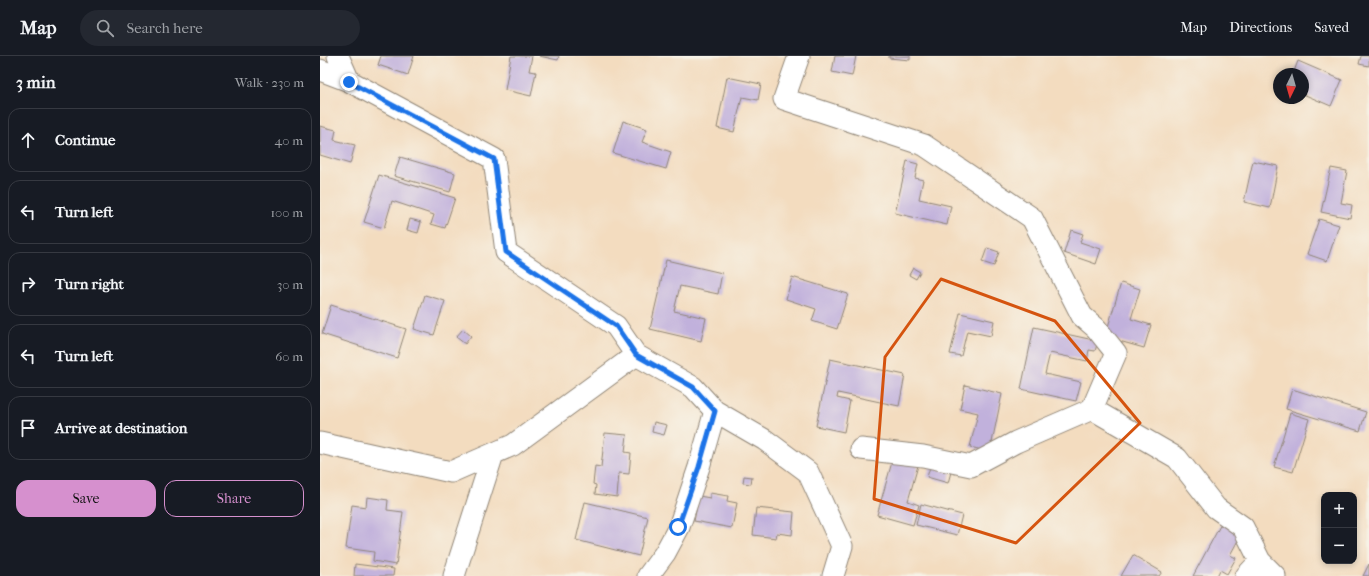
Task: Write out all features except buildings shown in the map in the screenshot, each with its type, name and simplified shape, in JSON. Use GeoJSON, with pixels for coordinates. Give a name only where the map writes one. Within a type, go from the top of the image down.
{"type":"FeatureCollection","features":[{"type":"Feature","properties":{"kind":"street"},"geometry":{"type":"LineString","coordinates":[[338,56],[349,82]]}},
{"type":"Feature","properties":{"kind":"street"},"geometry":{"type":"LineString","coordinates":[[799,56],[784,99],[924,145],[1032,218],[1082,316],[1096,328],[1116,353],[1092,409],[1016,442],[971,466],[923,456],[861,449]]}},
{"type":"Feature","properties":{"kind":"street"},"geometry":{"type":"LineString","coordinates":[[320,70],[349,82],[494,159],[506,252],[616,326],[636,355],[693,387],[715,411],[765,440],[808,472],[842,546],[833,576]]}},
{"type":"Feature","properties":{"kind":"street"},"geometry":{"type":"LineString","coordinates":[[320,443],[451,472],[513,446],[636,355]]}},
{"type":"Feature","properties":{"kind":"street"},"geometry":{"type":"LineString","coordinates":[[1092,409],[1177,458],[1216,508],[1243,527],[1253,568],[1275,576]]}},
{"type":"Feature","properties":{"kind":"street"},"geometry":{"type":"LineString","coordinates":[[648,576],[665,553],[678,527],[699,467],[715,411]]}},
{"type":"Feature","properties":{"kind":"street"},"geometry":{"type":"LineString","coordinates":[[454,576],[493,454]]}},
{"type":"Feature","properties":{"kind":"highlighted area"},"geometry":{"type":"Polygon","coordinates":[[[941,279],[1055,321],[1140,423],[1016,543],[874,499],[885,357],[941,279]]]}},
{"type":"Feature","properties":{"kind":"route"},"geometry":{"type":"LineString","coordinates":[[349,82],[403,109],[494,159],[506,252],[616,326],[636,355],[693,387],[715,411],[699,467],[678,527]]}}]}
